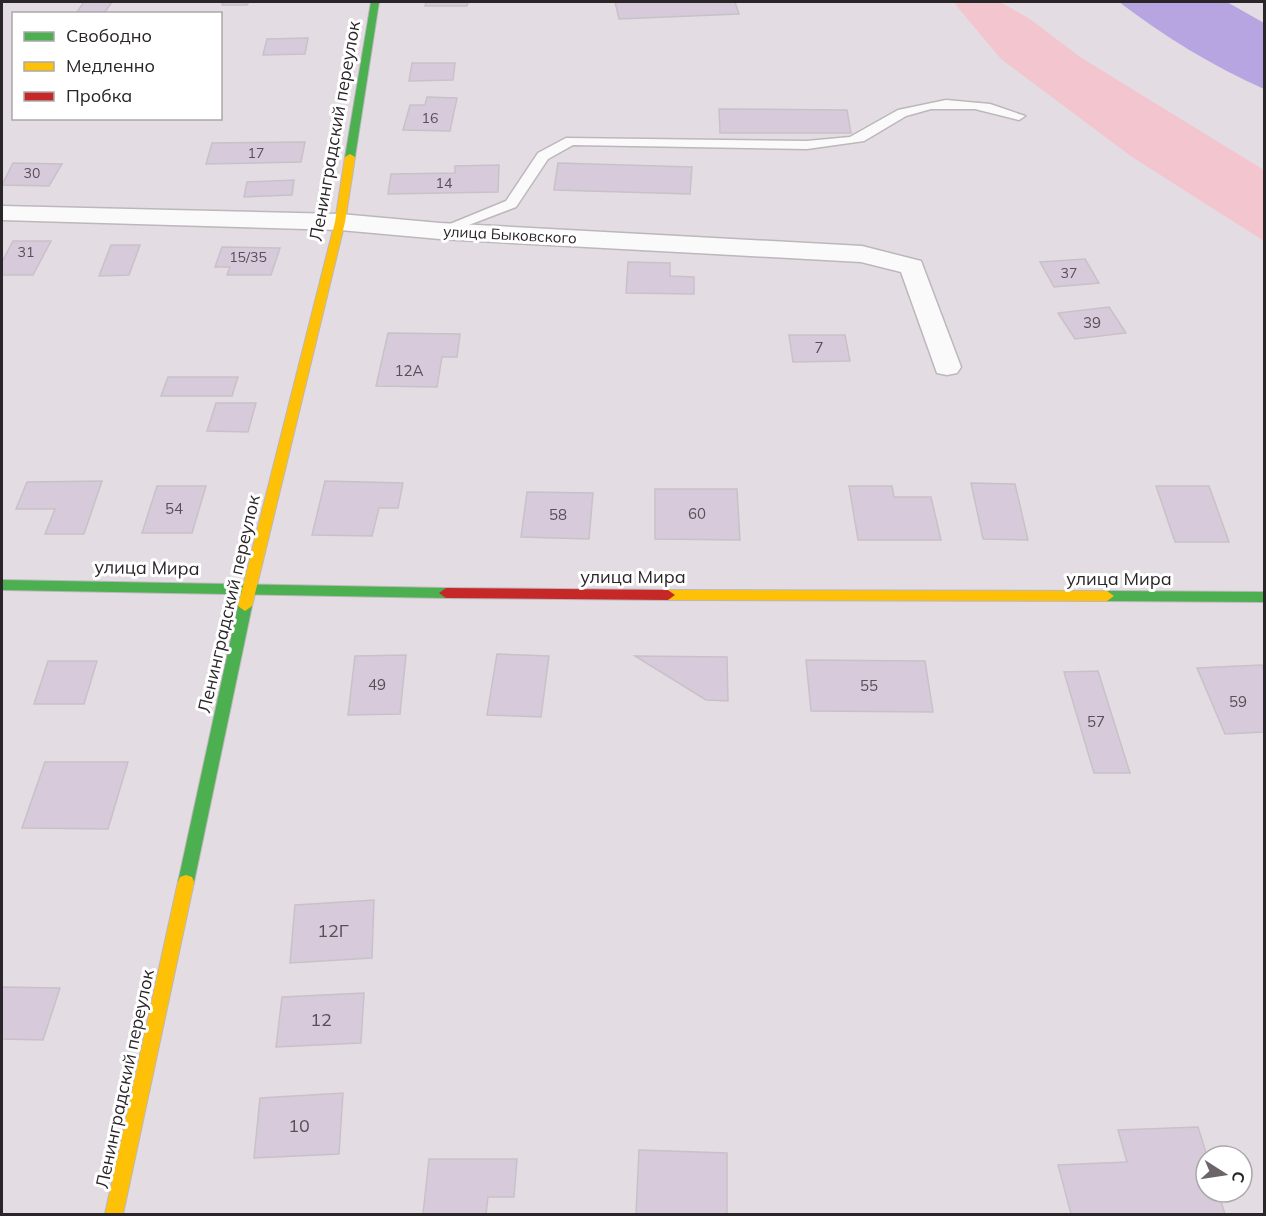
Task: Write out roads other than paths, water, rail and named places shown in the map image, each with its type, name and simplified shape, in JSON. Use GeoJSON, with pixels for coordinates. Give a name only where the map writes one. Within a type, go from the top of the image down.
{"type":"FeatureCollection","features":[{"type":"Feature","properties":{"kind":"street","name":"Ленинградский переулок"},"geometry":{"type":"LineString","coordinates":[[114,1215],[249,589],[340,222],[375,2]]}},
{"type":"Feature","properties":{"kind":"street","name":"улица Быковского"},"geometry":{"type":"LineString","coordinates":[[2,213],[340,222],[440,231],[862,254],[912,267],[947,367]]}},
{"type":"Feature","properties":{"kind":"street","name":"улица Мира"},"geometry":{"type":"LineString","coordinates":[[2,585],[486,594],[1264,597]]}},
{"type":"Feature","properties":{"kind":"lane"},"geometry":{"type":"LineString","coordinates":[[440,231],[511,204],[543,156],[571,141],[807,145],[840,142],[867,135],[901,114],[946,103],[999,110],[1019,116]]}}]}
